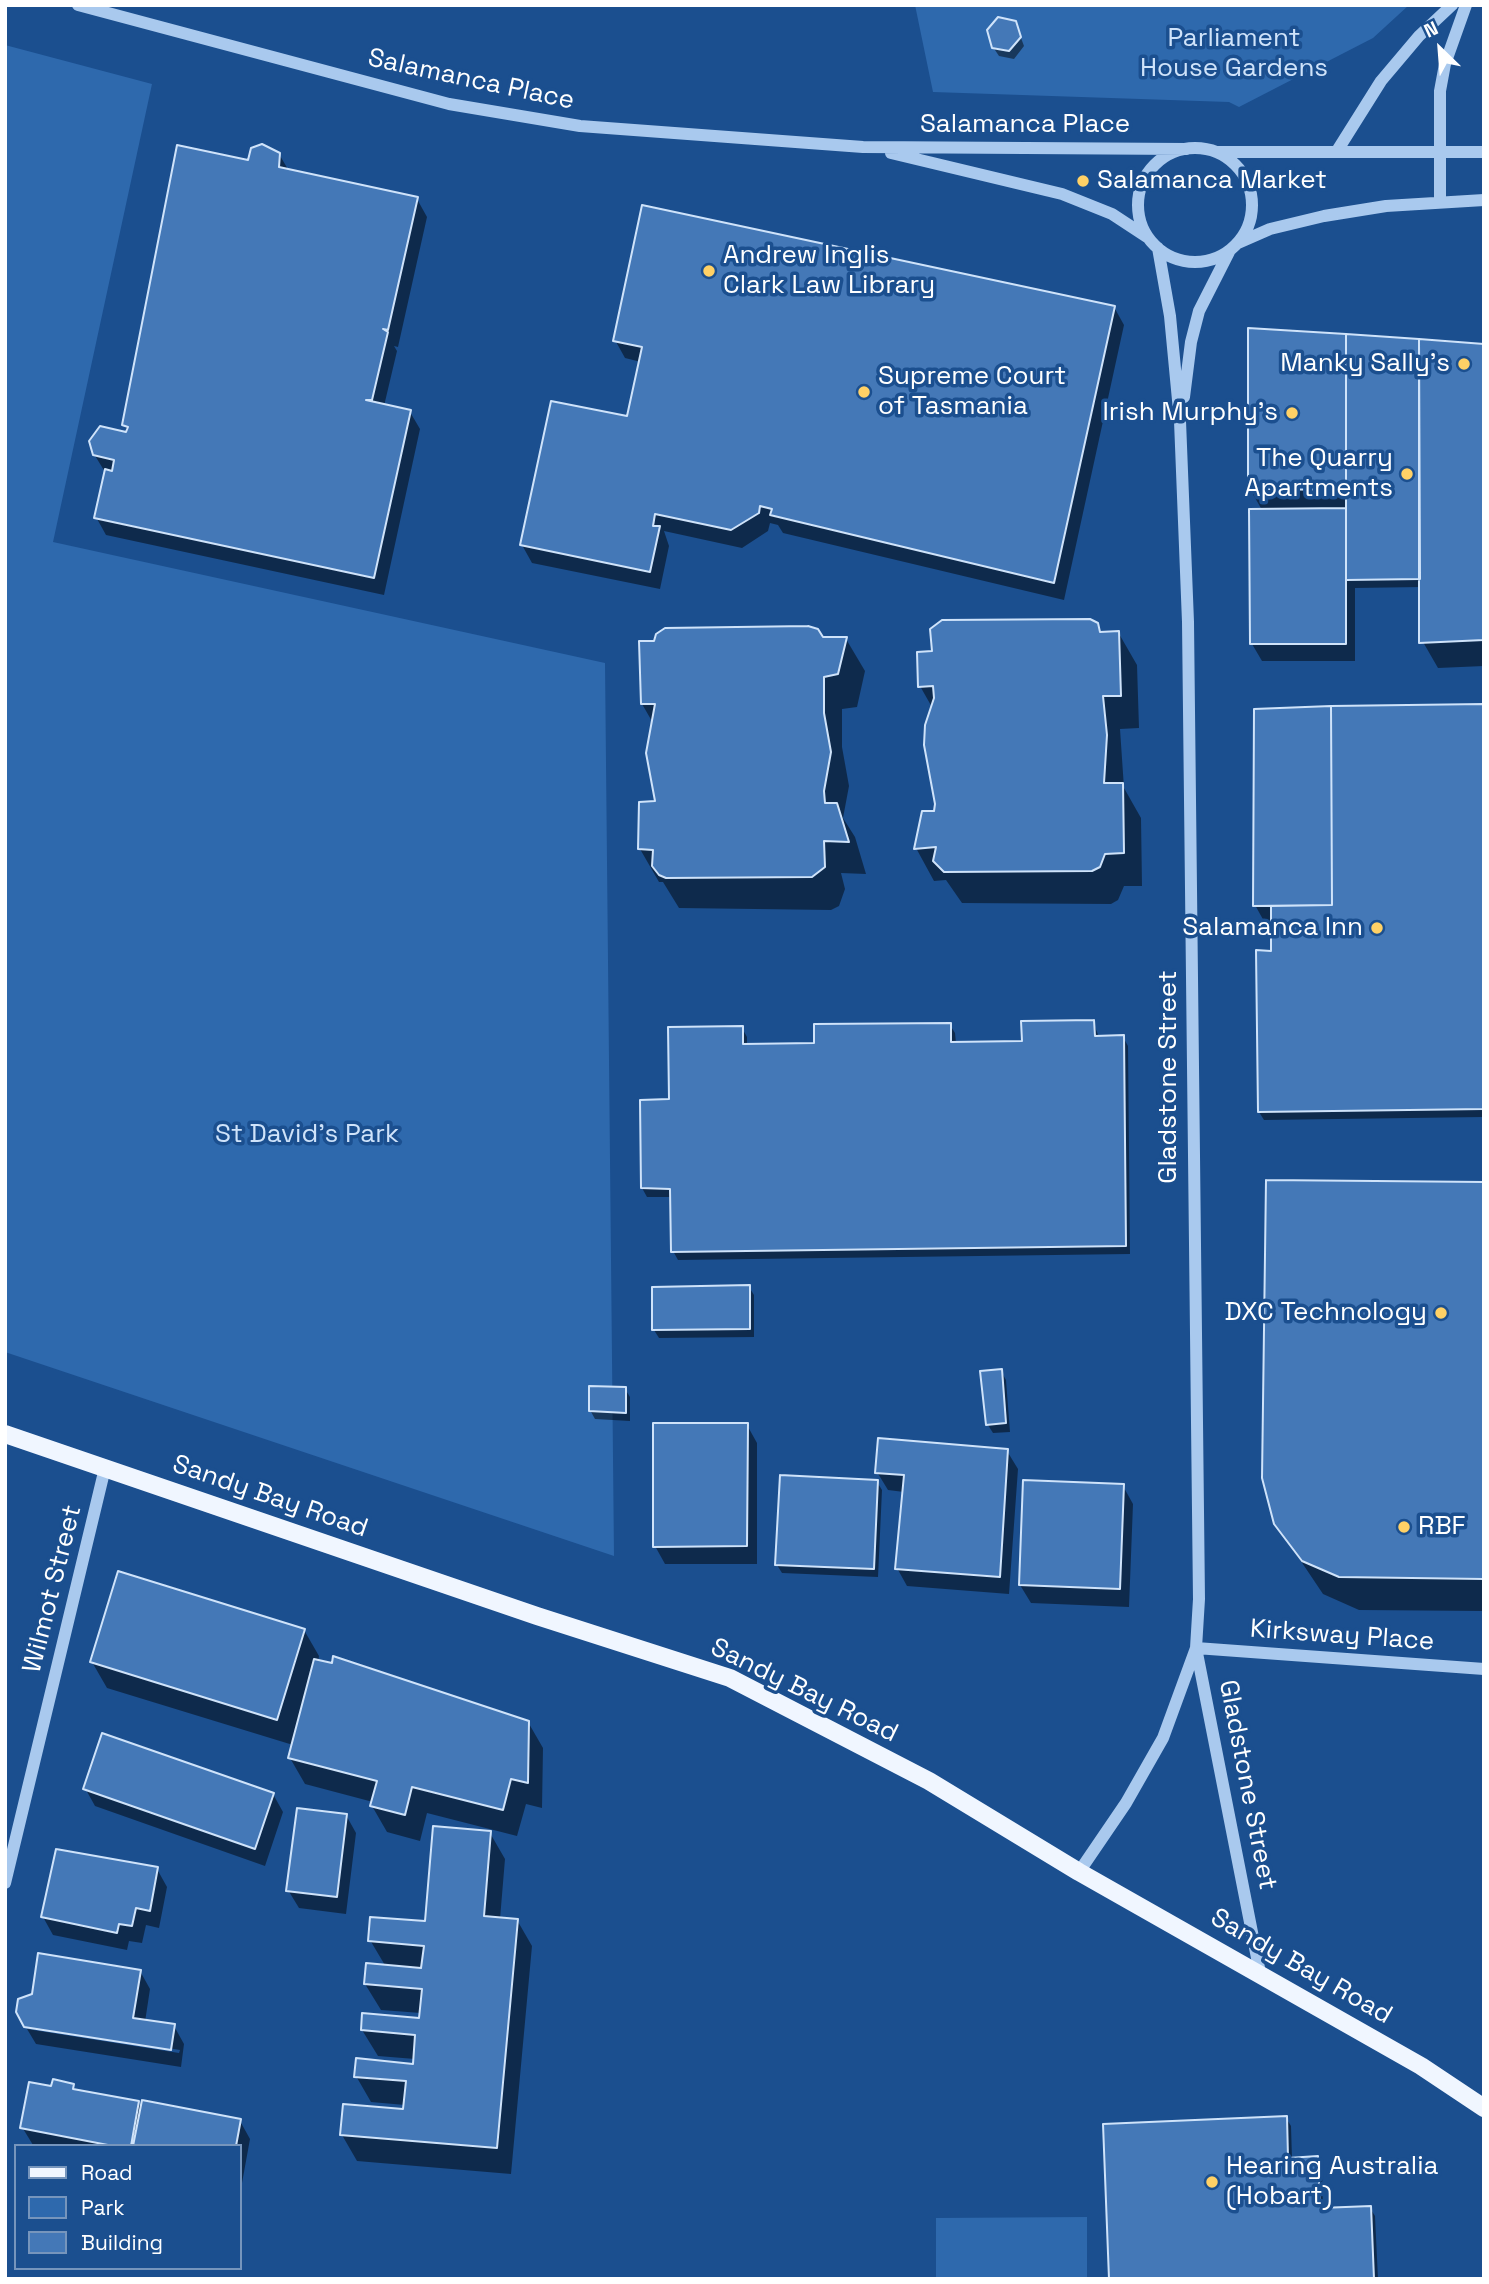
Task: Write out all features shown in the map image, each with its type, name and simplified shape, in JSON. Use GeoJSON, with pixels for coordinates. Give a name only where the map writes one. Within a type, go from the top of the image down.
{"type":"FeatureCollection","features":[{"type":"Feature","properties":{"kind":"main road","name":"Sandy Bay Road"},"geometry":{"type":"LineString","coordinates":[[5,1434],[730,1678],[929,1781],[1079,1872],[1421,2066],[1484,2108]]}},
{"type":"Feature","properties":{"kind":"street","name":"Salamanca Place"},"geometry":{"type":"LineString","coordinates":[[78,5],[449,104],[580,126],[863,147],[1187,149]]}},
{"type":"Feature","properties":{"kind":"street"},"geometry":{"type":"LineString","coordinates":[[1337,151],[1381,81],[1419,36],[1452,5]]}},
{"type":"Feature","properties":{"kind":"street"},"geometry":{"type":"LineString","coordinates":[[1440,202],[1440,91],[1445,64],[1466,5]]}},
{"type":"Feature","properties":{"kind":"street","name":"Salamanca Place"},"geometry":{"type":"LineString","coordinates":[[863,147],[955,166],[1062,194],[1112,214],[1155,244]]}},
{"type":"Feature","properties":{"kind":"street"},"geometry":{"type":"LineString","coordinates":[[1484,152],[1218,152],[1187,149],[1160,160],[1142,184],[1138,198],[1139,214],[1155,244],[1186,261],[1201,261],[1270,229],[1324,216],[1440,202],[1484,200]]}},
{"type":"Feature","properties":{"kind":"street"},"geometry":{"type":"LineString","coordinates":[[1218,152],[1233,162],[1245,176],[1251,192],[1253,210],[1248,228],[1234,247]]}},
{"type":"Feature","properties":{"kind":"street","name":"Gladstone Street"},"geometry":{"type":"LineString","coordinates":[[1155,244],[1170,316],[1180,421],[1188,622],[1199,1599],[1196,1648],[1259,1973]]}},
{"type":"Feature","properties":{"kind":"street","name":"Gladstone Street"},"geometry":{"type":"LineString","coordinates":[[1180,421],[1191,342],[1199,311],[1211,282],[1234,247]]}},
{"type":"Feature","properties":{"kind":"street","name":"Wilmot Street"},"geometry":{"type":"LineString","coordinates":[[5,1883],[105,1468]]}},
{"type":"Feature","properties":{"kind":"street","name":"Gladstone Street"},"geometry":{"type":"LineString","coordinates":[[1079,1872],[1126,1803],[1163,1738],[1196,1648]]}},
{"type":"Feature","properties":{"kind":"street","name":"Kirksway Place"},"geometry":{"type":"LineString","coordinates":[[1196,1648],[1484,1669]]}},
{"type":"Feature","properties":{"kind":"green space","name":"Parliament House Gardens"},"geometry":{"type":"Polygon","coordinates":[[[915,5],[1409,5],[1373,38],[1239,107],[1229,102],[933,92],[915,5]]]}},
{"type":"Feature","properties":{"kind":"green space","name":"St David's Park"},"geometry":{"type":"Polygon","coordinates":[[[5,45],[152,84],[53,542],[605,663],[614,1556],[5,1352],[5,45]]]}},
{"type":"Feature","properties":{"kind":"green space"},"geometry":{"type":"Polygon","coordinates":[[[1087,2217],[1087,2279],[936,2279],[936,2218],[1087,2217]]]}},
{"type":"Feature","properties":{"kind":"building"},"geometry":{"type":"Polygon","coordinates":[[[998,17],[1016,21],[1021,37],[1009,51],[992,48],[987,30],[998,17]]]}},
{"type":"Feature","properties":{"kind":"building"},"geometry":{"type":"Polygon","coordinates":[[[262,144],[280,153],[279,167],[418,197],[388,330],[383,329],[388,332],[372,400],[366,400],[411,410],[374,578],[94,518],[105,469],[112,471],[114,460],[93,455],[89,441],[100,426],[126,432],[128,427],[122,425],[177,145],[248,160],[251,148],[262,144]]]}},
{"type":"Feature","properties":{"kind":"building","name":"Supreme Court of Tasmania"},"geometry":{"type":"Polygon","coordinates":[[[642,205],[1115,306],[1054,583],[770,515],[772,509],[760,506],[759,513],[731,530],[655,514],[653,526],[660,526],[650,572],[520,545],[551,401],[627,416],[642,347],[613,341],[642,205]]]}},
{"type":"Feature","properties":{"kind":"building"},"geometry":{"type":"Polygon","coordinates":[[[1248,328],[1346,334],[1346,490],[1248,489],[1248,328]]]}},
{"type":"Feature","properties":{"kind":"building"},"geometry":{"type":"Polygon","coordinates":[[[1346,334],[1419,339],[1420,579],[1346,580],[1346,334]]]}},
{"type":"Feature","properties":{"kind":"building"},"geometry":{"type":"Polygon","coordinates":[[[1419,339],[1484,344],[1484,640],[1419,643],[1419,339]]]}},
{"type":"Feature","properties":{"kind":"building"},"geometry":{"type":"Polygon","coordinates":[[[1346,508],[1346,644],[1250,644],[1249,509],[1346,508]]]}},
{"type":"Feature","properties":{"kind":"building"},"geometry":{"type":"Polygon","coordinates":[[[1090,619],[1098,623],[1100,632],[1119,631],[1121,696],[1103,696],[1107,735],[1104,783],[1123,783],[1124,853],[1105,854],[1100,867],[1092,871],[944,872],[933,861],[936,847],[914,849],[922,811],[934,811],[935,804],[924,745],[925,725],[934,698],[933,686],[918,687],[917,652],[932,651],[930,629],[942,620],[1090,619]]]}},
{"type":"Feature","properties":{"kind":"building"},"geometry":{"type":"Polygon","coordinates":[[[808,626],[818,629],[823,637],[847,637],[838,674],[824,677],[824,713],[831,752],[824,791],[825,803],[837,803],[849,842],[824,841],[825,867],[812,877],[666,878],[659,875],[652,866],[653,850],[638,849],[639,802],[655,801],[646,753],[655,704],[641,704],[639,641],[654,641],[656,634],[665,628],[808,626]]]}},
{"type":"Feature","properties":{"kind":"building","name":"Salamanca Inn"},"geometry":{"type":"Polygon","coordinates":[[[1484,704],[1484,1109],[1258,1112],[1256,950],[1271,951],[1271,906],[1332,905],[1331,706],[1484,704]]]}},
{"type":"Feature","properties":{"kind":"building"},"geometry":{"type":"Polygon","coordinates":[[[1331,706],[1332,905],[1253,906],[1254,709],[1331,706]]]}},
{"type":"Feature","properties":{"kind":"building"},"geometry":{"type":"Polygon","coordinates":[[[1094,1020],[1095,1036],[1124,1035],[1126,1246],[671,1252],[670,1189],[641,1188],[640,1100],[669,1099],[668,1027],[743,1026],[743,1044],[814,1043],[814,1024],[951,1023],[951,1042],[1022,1041],[1021,1021],[1094,1020]]]}},
{"type":"Feature","properties":{"kind":"building"},"geometry":{"type":"Polygon","coordinates":[[[1266,1180],[1484,1182],[1484,1579],[1339,1577],[1302,1561],[1274,1524],[1262,1478],[1266,1180]]]}},
{"type":"Feature","properties":{"kind":"building"},"geometry":{"type":"Polygon","coordinates":[[[750,1285],[750,1329],[652,1330],[652,1287],[750,1285]]]}},
{"type":"Feature","properties":{"kind":"building"},"geometry":{"type":"Polygon","coordinates":[[[1002,1369],[1006,1423],[986,1425],[980,1371],[1002,1369]]]}},
{"type":"Feature","properties":{"kind":"building"},"geometry":{"type":"Polygon","coordinates":[[[589,1386],[626,1387],[626,1413],[589,1411],[589,1386]]]}},
{"type":"Feature","properties":{"kind":"building"},"geometry":{"type":"Polygon","coordinates":[[[653,1423],[748,1423],[747,1546],[653,1547],[653,1423]]]}},
{"type":"Feature","properties":{"kind":"building"},"geometry":{"type":"Polygon","coordinates":[[[878,1438],[1008,1449],[1000,1577],[895,1569],[904,1475],[875,1473],[878,1438]]]}},
{"type":"Feature","properties":{"kind":"building"},"geometry":{"type":"Polygon","coordinates":[[[780,1475],[878,1480],[874,1569],[775,1565],[780,1475]]]}},
{"type":"Feature","properties":{"kind":"building"},"geometry":{"type":"Polygon","coordinates":[[[1023,1480],[1124,1484],[1120,1589],[1019,1585],[1023,1480]]]}},
{"type":"Feature","properties":{"kind":"building"},"geometry":{"type":"Polygon","coordinates":[[[118,1571],[305,1629],[277,1720],[90,1662],[118,1571]]]}},
{"type":"Feature","properties":{"kind":"building"},"geometry":{"type":"Polygon","coordinates":[[[333,1656],[529,1721],[528,1783],[511,1779],[503,1810],[412,1787],[405,1815],[370,1806],[377,1781],[288,1758],[314,1659],[332,1663],[333,1656]]]}},
{"type":"Feature","properties":{"kind":"building"},"geometry":{"type":"Polygon","coordinates":[[[102,1733],[274,1793],[255,1849],[83,1789],[102,1733]]]}},
{"type":"Feature","properties":{"kind":"building"},"geometry":{"type":"Polygon","coordinates":[[[297,1808],[347,1814],[337,1897],[286,1891],[297,1808]]]}},
{"type":"Feature","properties":{"kind":"building"},"geometry":{"type":"Polygon","coordinates":[[[433,1826],[491,1831],[484,1916],[518,1919],[497,2148],[340,2135],[343,2104],[403,2109],[406,2081],[354,2077],[356,2058],[413,2064],[415,2035],[361,2030],[362,2013],[419,2018],[422,1989],[364,1984],[366,1963],[421,1968],[424,1946],[368,1941],[370,1917],[425,1921],[433,1826]]]}},
{"type":"Feature","properties":{"kind":"building"},"geometry":{"type":"Polygon","coordinates":[[[56,1849],[158,1867],[150,1911],[136,1908],[132,1926],[119,1924],[117,1933],[41,1917],[56,1849]]]}},
{"type":"Feature","properties":{"kind":"building"},"geometry":{"type":"Polygon","coordinates":[[[38,1953],[141,1970],[133,2018],[175,2024],[171,2050],[24,2027],[16,2012],[18,1999],[32,1994],[38,1953]]]}},
{"type":"Feature","properties":{"kind":"building"},"geometry":{"type":"Polygon","coordinates":[[[53,2079],[74,2084],[73,2089],[139,2101],[131,2144],[103,2144],[20,2128],[29,2082],[51,2086],[53,2079]]]}},
{"type":"Feature","properties":{"kind":"building"},"geometry":{"type":"Polygon","coordinates":[[[142,2100],[241,2119],[236,2144],[133,2144],[142,2100]]]}},
{"type":"Feature","properties":{"kind":"building","name":"Hearing Australia (Hobart)"},"geometry":{"type":"Polygon","coordinates":[[[1287,2116],[1288,2158],[1318,2156],[1320,2208],[1371,2206],[1374,2279],[1109,2279],[1103,2124],[1287,2116]]]}},
{"type":"Feature","properties":{"kind":"place","name":"Salamanca Market"},"geometry":{"type":"Point","coordinates":[1083,181]}},
{"type":"Feature","properties":{"kind":"place","name":"Andrew Inglis Clark Law Library"},"geometry":{"type":"Point","coordinates":[709,271]}},
{"type":"Feature","properties":{"kind":"place","name":"Manky Sally’s"},"geometry":{"type":"Point","coordinates":[1464,364]}},
{"type":"Feature","properties":{"kind":"place","name":"Supreme Court of Tasmania"},"geometry":{"type":"Point","coordinates":[864,392]}},
{"type":"Feature","properties":{"kind":"place","name":"Irish Murphy's"},"geometry":{"type":"Point","coordinates":[1292,413]}},
{"type":"Feature","properties":{"kind":"place","name":"The Quarry Apartments"},"geometry":{"type":"Point","coordinates":[1407,474]}},
{"type":"Feature","properties":{"kind":"place","name":"Salamanca Inn"},"geometry":{"type":"Point","coordinates":[1377,928]}},
{"type":"Feature","properties":{"kind":"place","name":"DXC Technology"},"geometry":{"type":"Point","coordinates":[1441,1313]}},
{"type":"Feature","properties":{"kind":"place","name":"RBF"},"geometry":{"type":"Point","coordinates":[1404,1527]}},
{"type":"Feature","properties":{"kind":"place","name":"Hearing Australia (Hobart)"},"geometry":{"type":"Point","coordinates":[1212,2182]}}]}
